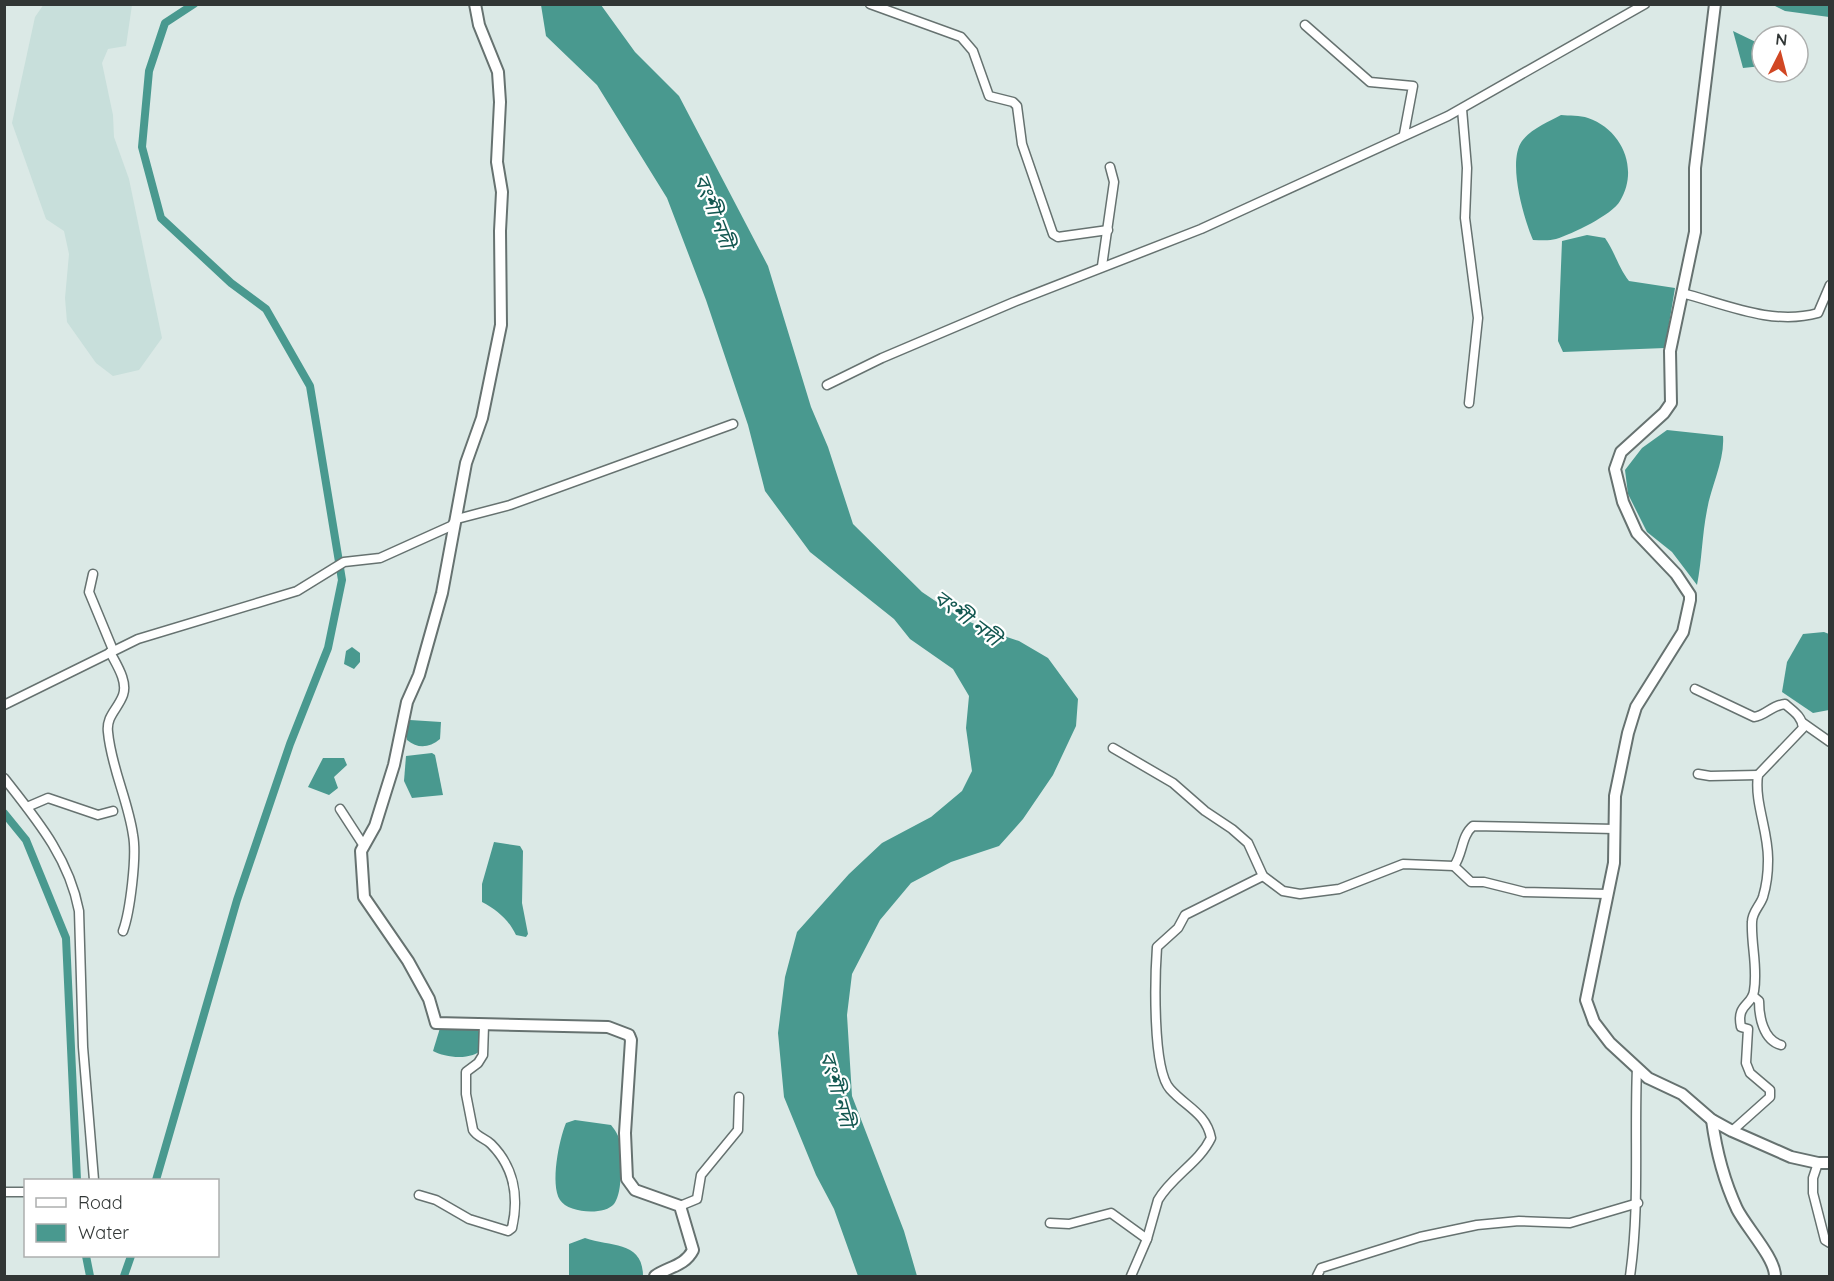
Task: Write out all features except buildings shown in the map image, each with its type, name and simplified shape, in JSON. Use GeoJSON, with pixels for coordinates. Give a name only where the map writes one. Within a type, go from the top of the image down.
{"type":"FeatureCollection","features":[{"type":"Feature","properties":{"kind":"street"},"geometry":{"type":"LineString","coordinates":[[475,4],[479,25],[498,72],[500,102],[497,162],[502,192],[501,325],[482,418],[466,463],[442,593],[419,675],[407,702],[394,765],[375,826],[364,846],[361,868],[364,897],[408,961],[429,999],[436,1023],[608,1028],[629,1035],[631,1040],[625,1133],[627,1179],[635,1190],[680,1206],[697,1199],[701,1175],[738,1130],[738,1097]]}},
{"type":"Feature","properties":{"kind":"street"},"geometry":{"type":"LineString","coordinates":[[870,4],[961,37],[973,51],[989,96],[1017,106],[1022,144],[1053,234],[1058,237],[1108,230]]}},
{"type":"Feature","properties":{"kind":"street"},"geometry":{"type":"LineString","coordinates":[[827,385],[882,358],[1102,266],[1201,229],[1461,109],[1645,4]]}},
{"type":"Feature","properties":{"kind":"street"},"geometry":{"type":"LineString","coordinates":[[1715,4],[1695,168],[1695,232],[1671,351],[1671,403],[1665,413],[1621,452],[1614,469],[1623,502],[1637,533],[1676,574],[1690,595],[1690,600],[1683,632],[1636,707],[1617,775],[1614,864],[1586,1000],[1594,1022],[1610,1043],[1648,1078],[1682,1094],[1712,1120],[1732,1131],[1791,1157],[1824,1163],[1813,1178],[1813,1194],[1825,1240],[1830,1243]]}},
{"type":"Feature","properties":{"kind":"street"},"geometry":{"type":"LineString","coordinates":[[1305,25],[1370,82],[1413,86],[1404,134]]}},
{"type":"Feature","properties":{"kind":"street"},"geometry":{"type":"LineString","coordinates":[[1461,109],[1467,168],[1465,218],[1478,318],[1469,403]]}},
{"type":"Feature","properties":{"kind":"street"},"geometry":{"type":"LineString","coordinates":[[1102,266],[1113,182],[1110,167]]}},
{"type":"Feature","properties":{"kind":"street"},"geometry":{"type":"LineString","coordinates":[[1682,293],[1767,316],[1793,316],[1818,313],[1830,285]]}},
{"type":"Feature","properties":{"kind":"street"},"geometry":{"type":"LineString","coordinates":[[4,705],[138,639],[297,591],[344,562],[380,558],[451,526],[457,519],[510,505],[733,424]]}},
{"type":"Feature","properties":{"kind":"street"},"geometry":{"type":"LineString","coordinates":[[93,574],[89,592],[123,678],[123,694],[111,712],[107,729],[110,752],[134,837],[128,918],[123,931]]}},
{"type":"Feature","properties":{"kind":"street"},"geometry":{"type":"LineString","coordinates":[[1695,688],[1754,717],[1759,717],[1777,705],[1785,704],[1800,717],[1803,723],[1830,742]]}},
{"type":"Feature","properties":{"kind":"street"},"geometry":{"type":"LineString","coordinates":[[1732,1131],[1770,1097],[1770,1090],[1750,1073],[1746,1063],[1748,1029],[1741,1027],[1740,1013],[1753,996],[1756,956],[1752,921],[1763,899],[1768,862],[1763,815],[1757,792],[1758,775],[1803,728],[1803,723]]}},
{"type":"Feature","properties":{"kind":"street"},"geometry":{"type":"LineString","coordinates":[[1113,748],[1173,783],[1204,811],[1232,829],[1248,843],[1263,876],[1283,891],[1300,894],[1339,889],[1403,864],[1454,866],[1471,882],[1484,882],[1519,892],[1607,894]]}},
{"type":"Feature","properties":{"kind":"street"},"geometry":{"type":"LineString","coordinates":[[1698,774],[1758,775]]}},
{"type":"Feature","properties":{"kind":"street"},"geometry":{"type":"LineString","coordinates":[[4,778],[58,850],[75,891],[79,911],[83,1047],[94,1179]]}},
{"type":"Feature","properties":{"kind":"street"},"geometry":{"type":"LineString","coordinates":[[27,807],[48,798],[98,815],[113,811]]}},
{"type":"Feature","properties":{"kind":"street"},"geometry":{"type":"LineString","coordinates":[[340,809],[364,846]]}},
{"type":"Feature","properties":{"kind":"street"},"geometry":{"type":"LineString","coordinates":[[1454,866],[1460,858],[1466,835],[1473,826],[1615,829]]}},
{"type":"Feature","properties":{"kind":"street"},"geometry":{"type":"LineString","coordinates":[[1131,1276],[1147,1239],[1158,1200],[1163,1191],[1200,1155],[1211,1138],[1209,1126],[1169,1088],[1162,1070],[1156,1019],[1156,947],[1178,928],[1185,915],[1263,876]]}},
{"type":"Feature","properties":{"kind":"street"},"geometry":{"type":"LineString","coordinates":[[1753,996],[1759,1001],[1758,1015],[1767,1035],[1781,1045]]}},
{"type":"Feature","properties":{"kind":"street"},"geometry":{"type":"LineString","coordinates":[[419,1195],[436,1200],[469,1219],[508,1230],[512,1228],[515,1194],[510,1171],[492,1145],[473,1130],[466,1094],[466,1072],[478,1063],[484,1049],[484,1025]]}},
{"type":"Feature","properties":{"kind":"street"},"geometry":{"type":"LineString","coordinates":[[1630,1276],[1638,1203],[1635,1109],[1637,1068]]}},
{"type":"Feature","properties":{"kind":"street"},"geometry":{"type":"LineString","coordinates":[[1712,1120],[1731,1197],[1772,1264],[1775,1276]]}},
{"type":"Feature","properties":{"kind":"street"},"geometry":{"type":"LineString","coordinates":[[4,1192],[24,1192]]}},
{"type":"Feature","properties":{"kind":"street"},"geometry":{"type":"LineString","coordinates":[[1317,1276],[1321,1268],[1420,1237],[1477,1225],[1518,1221],[1570,1222],[1638,1203]]}},
{"type":"Feature","properties":{"kind":"street"},"geometry":{"type":"LineString","coordinates":[[655,1276],[679,1265],[690,1257],[693,1250],[680,1206]]}},
{"type":"Feature","properties":{"kind":"street"},"geometry":{"type":"LineString","coordinates":[[1050,1223],[1069,1224],[1111,1213],[1147,1239]]}},
{"type":"Feature","properties":{"kind":"shaded area"},"geometry":{"type":"Polygon","coordinates":[[[44,4],[132,5],[126,46],[108,49],[102,63],[113,115],[114,137],[129,179],[162,338],[139,370],[113,376],[96,363],[67,322],[65,298],[69,254],[64,231],[46,219],[12,123],[35,17],[44,4]]]}},
{"type":"Feature","properties":{"kind":"water","name":"বংশী নদী"},"geometry":{"type":"Polygon","coordinates":[[[541,5],[601,5],[635,52],[679,96],[768,266],[811,407],[828,447],[853,524],[922,592],[959,617],[1019,641],[1048,658],[1078,699],[1076,726],[1053,775],[1023,819],[999,846],[951,862],[911,883],[880,920],[852,974],[847,1015],[852,1096],[904,1231],[917,1276],[858,1276],[834,1209],[816,1175],[784,1097],[778,1033],[785,977],[797,932],[849,874],[882,843],[931,817],[962,791],[972,771],[966,728],[969,696],[953,669],[910,639],[894,619],[810,552],[765,491],[748,425],[706,300],[667,198],[597,85],[546,36],[541,5]]]}},
{"type":"Feature","properties":{"kind":"water"},"geometry":{"type":"Polygon","coordinates":[[[1773,5],[1829,5],[1829,17],[1785,11],[1773,5]]]}},
{"type":"Feature","properties":{"kind":"water"},"geometry":{"type":"Polygon","coordinates":[[[1733,31],[1750,39],[1750,67],[1743,68],[1733,31]]]}},
{"type":"Feature","properties":{"kind":"water"},"geometry":{"type":"Polygon","coordinates":[[[1561,115],[1588,118],[1600,124],[1619,141],[1627,164],[1626,189],[1616,206],[1591,223],[1556,239],[1533,240],[1518,190],[1516,162],[1518,150],[1522,141],[1530,133],[1561,115]]]}},
{"type":"Feature","properties":{"kind":"water"},"geometry":{"type":"Polygon","coordinates":[[[1587,235],[1605,238],[1629,281],[1675,288],[1665,348],[1563,352],[1558,341],[1562,241],[1587,235]]]}},
{"type":"Feature","properties":{"kind":"water"},"geometry":{"type":"Polygon","coordinates":[[[1667,430],[1723,436],[1720,464],[1705,519],[1697,585],[1672,552],[1647,532],[1628,494],[1625,470],[1642,448],[1667,430]]]}},
{"type":"Feature","properties":{"kind":"water"},"geometry":{"type":"Polygon","coordinates":[[[1824,632],[1829,634],[1829,710],[1813,713],[1782,692],[1787,662],[1803,634],[1824,632]]]}},
{"type":"Feature","properties":{"kind":"water"},"geometry":{"type":"Polygon","coordinates":[[[352,647],[360,653],[360,662],[354,669],[344,664],[346,651],[352,647]]]}},
{"type":"Feature","properties":{"kind":"water"},"geometry":{"type":"Polygon","coordinates":[[[410,720],[441,722],[440,739],[424,746],[411,743],[407,740],[406,725],[410,720]]]}},
{"type":"Feature","properties":{"kind":"water"},"geometry":{"type":"Polygon","coordinates":[[[432,753],[435,755],[443,795],[412,798],[404,781],[406,756],[432,753]]]}},
{"type":"Feature","properties":{"kind":"water"},"geometry":{"type":"Polygon","coordinates":[[[323,758],[344,758],[347,765],[334,777],[338,788],[329,795],[308,787],[323,758]]]}},
{"type":"Feature","properties":{"kind":"water"},"geometry":{"type":"Polygon","coordinates":[[[494,842],[520,846],[523,851],[522,903],[528,934],[526,937],[516,935],[502,916],[482,902],[482,884],[494,842]]]}},
{"type":"Feature","properties":{"kind":"water"},"geometry":{"type":"Polygon","coordinates":[[[440,1028],[478,1028],[483,1048],[466,1057],[433,1051],[440,1028]]]}},
{"type":"Feature","properties":{"kind":"water"},"geometry":{"type":"Polygon","coordinates":[[[575,1120],[611,1125],[619,1139],[621,1178],[616,1200],[609,1208],[586,1211],[570,1208],[560,1200],[557,1193],[556,1173],[561,1140],[566,1123],[575,1120]]]}},
{"type":"Feature","properties":{"kind":"water"},"geometry":{"type":"Polygon","coordinates":[[[585,1238],[632,1251],[642,1265],[643,1276],[569,1276],[569,1244],[585,1238]]]}},
{"type":"Feature","properties":{"kind":"waterway"},"geometry":{"type":"LineString","coordinates":[[156,1179],[237,900],[290,744],[328,648],[342,580],[310,386],[266,309],[231,283],[161,218],[142,147],[149,71],[165,23],[194,4]]}},
{"type":"Feature","properties":{"kind":"waterway"},"geometry":{"type":"LineString","coordinates":[[4,813],[26,840],[66,938],[77,1179]]}},
{"type":"Feature","properties":{"kind":"waterway"},"geometry":{"type":"LineString","coordinates":[[86,1257],[90,1276]]}},
{"type":"Feature","properties":{"kind":"waterway"},"geometry":{"type":"LineString","coordinates":[[124,1276],[131,1257]]}}]}
